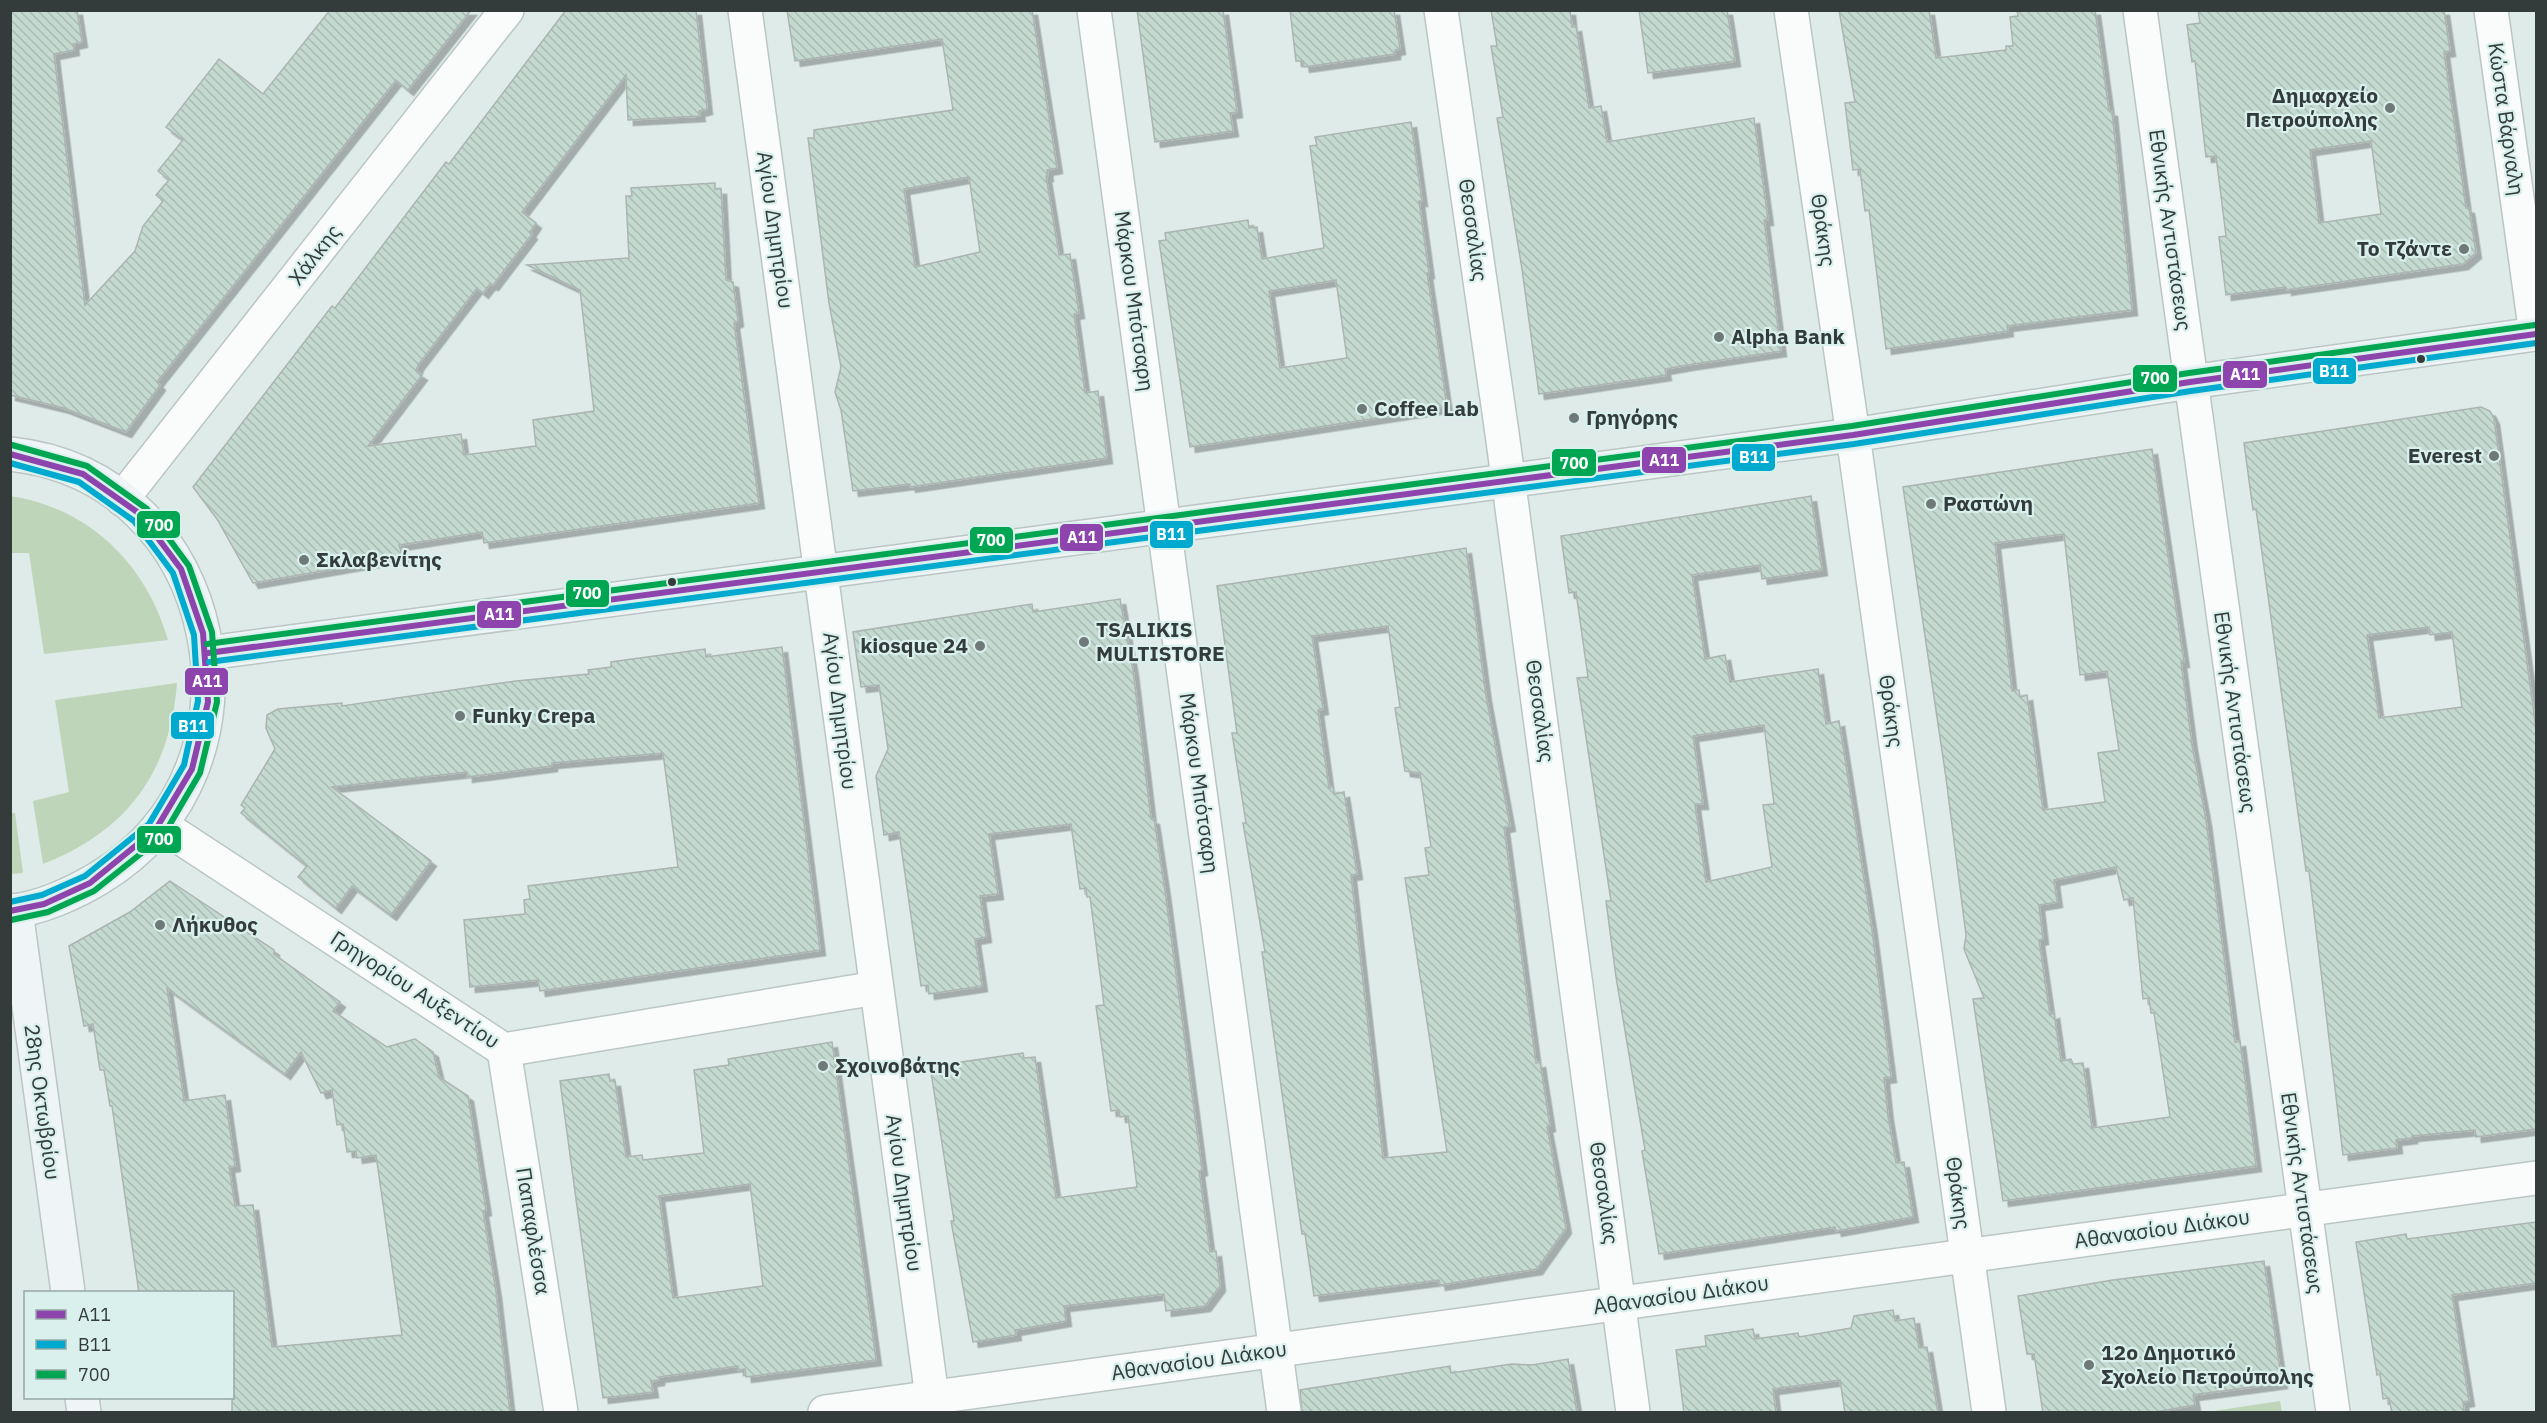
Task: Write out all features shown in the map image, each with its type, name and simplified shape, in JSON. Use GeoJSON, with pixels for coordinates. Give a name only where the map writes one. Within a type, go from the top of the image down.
{"type":"FeatureCollection","features":[{"type":"Feature","properties":{"kind":"main road"},"geometry":{"type":"LineString","coordinates":[[208,653],[1854,435],[2190,382],[2536,334]]}},
{"type":"Feature","properties":{"kind":"main road"},"geometry":{"type":"LineString","coordinates":[[10,454],[60,466],[95,482],[122,500],[152,527],[174,556],[191,587],[200,613],[211,684],[204,739],[184,790],[161,825],[132,855],[92,882],[58,898],[13,911]]}},
{"type":"Feature","properties":{"kind":"main road","name":"28ης Οκτωβρίου"},"geometry":{"type":"LineString","coordinates":[[13,911],[68,1291]]}},
{"type":"Feature","properties":{"kind":"street","name":"Χάλκης"},"geometry":{"type":"LineString","coordinates":[[122,500],[507,10]]}},
{"type":"Feature","properties":{"kind":"street","name":"Αγίου Δημητρίου"},"geometry":{"type":"LineString","coordinates":[[745,10],[933,1405]]}},
{"type":"Feature","properties":{"kind":"street","name":"Μάρκου Μπότσαρη"},"geometry":{"type":"LineString","coordinates":[[1094,10],[1284,1413]]}},
{"type":"Feature","properties":{"kind":"street","name":"Θεσσαλίας"},"geometry":{"type":"LineString","coordinates":[[1441,10],[1509,481],[1634,1413]]}},
{"type":"Feature","properties":{"kind":"street","name":"Θράκης"},"geometry":{"type":"LineString","coordinates":[[1791,10],[1854,435],[1989,1413]]}},
{"type":"Feature","properties":{"kind":"street","name":"Εθνικής Αντιστάσεως"},"geometry":{"type":"LineString","coordinates":[[2140,10],[2333,1413]]}},
{"type":"Feature","properties":{"kind":"street","name":"Κώστα Βάρναλη"},"geometry":{"type":"LineString","coordinates":[[2491,10],[2536,334]]}},
{"type":"Feature","properties":{"kind":"street","name":"Γρηγορίου Αυξεντίου"},"geometry":{"type":"LineString","coordinates":[[161,825],[504,1050],[876,988]]}},
{"type":"Feature","properties":{"kind":"street","name":"Παπαφλέσσα"},"geometry":{"type":"LineString","coordinates":[[504,1050],[561,1413]]}},
{"type":"Feature","properties":{"kind":"street","name":"Αθανασίου Διάκου"},"geometry":{"type":"LineString","coordinates":[[825,1413],[933,1405],[1275,1351],[2536,1178]]}},
{"type":"Feature","properties":{"kind":"green space"},"geometry":{"type":"Polygon","coordinates":[[[10,496],[39,503],[65,513],[89,527],[111,544],[145,587],[158,612],[168,640],[44,654],[29,553],[11,553],[10,496]]]}},
{"type":"Feature","properties":{"kind":"green space"},"geometry":{"type":"Polygon","coordinates":[[[177,683],[173,715],[165,745],[154,771],[139,795],[120,816],[98,834],[73,850],[43,864],[33,801],[69,792],[55,700],[177,683]]]}},
{"type":"Feature","properties":{"kind":"green space"},"geometry":{"type":"Polygon","coordinates":[[[11,813],[15,813],[23,873],[11,874],[11,813]]]}},
{"type":"Feature","properties":{"kind":"green space"},"geometry":{"type":"Polygon","coordinates":[[[2280,1401],[2282,1412],[2207,1412],[2280,1401]]]}},
{"type":"Feature","properties":{"kind":"building"},"geometry":{"type":"Polygon","coordinates":[[[10,10],[77,10],[82,42],[73,44],[74,50],[54,54],[85,305],[135,251],[143,226],[163,201],[156,195],[169,180],[158,171],[183,140],[166,127],[219,59],[263,94],[330,10],[471,10],[408,90],[396,80],[157,382],[160,385],[126,432],[64,408],[10,395],[10,10]]]}},
{"type":"Feature","properties":{"kind":"building"},"geometry":{"type":"Polygon","coordinates":[[[566,10],[696,10],[707,109],[699,111],[700,116],[628,120],[626,75],[522,212],[536,223],[530,232],[532,234],[493,285],[490,284],[483,293],[477,288],[418,365],[416,371],[422,375],[368,446],[461,434],[464,455],[536,446],[533,420],[594,411],[580,290],[527,265],[629,258],[626,196],[632,196],[631,188],[715,183],[715,189],[721,189],[726,280],[733,282],[738,321],[734,323],[759,503],[484,543],[482,532],[399,545],[403,557],[253,583],[217,519],[193,487],[332,306],[335,308],[446,162],[449,164],[566,10]]]}},
{"type":"Feature","properties":{"kind":"building"},"geometry":{"type":"Polygon","coordinates":[[[787,10],[1032,10],[1057,168],[1047,170],[1048,176],[1046,176],[1059,255],[1070,254],[1079,313],[1074,314],[1085,393],[1098,391],[1107,458],[910,487],[910,484],[853,491],[841,410],[835,392],[841,367],[829,303],[808,138],[814,138],[814,130],[953,110],[942,39],[795,61],[787,10]],[[969,177],[904,189],[915,267],[980,252],[969,177]]]}},
{"type":"Feature","properties":{"kind":"building"},"geometry":{"type":"Polygon","coordinates":[[[1137,10],[1223,10],[1237,112],[1230,113],[1233,131],[1155,142],[1137,10]]]}},
{"type":"Feature","properties":{"kind":"building"},"geometry":{"type":"Polygon","coordinates":[[[1290,10],[1394,10],[1400,49],[1395,50],[1395,54],[1304,67],[1303,61],[1296,61],[1290,10]]]}},
{"type":"Feature","properties":{"kind":"building"},"geometry":{"type":"Polygon","coordinates":[[[1491,10],[1570,10],[1572,27],[1576,26],[1589,108],[1601,106],[1607,142],[1754,118],[1768,220],[1764,220],[1781,351],[1665,369],[1666,375],[1539,394],[1522,269],[1497,118],[1503,117],[1491,46],[1497,46],[1491,10]]]}},
{"type":"Feature","properties":{"kind":"building"},"geometry":{"type":"Polygon","coordinates":[[[1639,10],[1727,10],[1735,61],[1648,73],[1639,10]]]}},
{"type":"Feature","properties":{"kind":"building"},"geometry":{"type":"Polygon","coordinates":[[[1839,10],[1929,10],[1936,58],[2006,50],[2006,46],[2013,46],[2010,17],[2018,16],[2017,10],[2095,10],[2109,111],[2112,111],[2132,310],[2007,326],[2008,331],[1886,349],[1869,210],[1865,211],[1860,169],[1853,170],[1845,103],[1855,102],[1839,10]]]}},
{"type":"Feature","properties":{"kind":"building"},"geometry":{"type":"Polygon","coordinates":[[[2198,10],[2444,10],[2450,51],[2444,52],[2466,208],[2469,208],[2476,253],[2463,264],[2286,290],[2286,287],[2226,295],[2219,237],[2226,236],[2216,156],[2206,157],[2195,61],[2192,62],[2187,25],[2200,23],[2198,10]],[[2371,141],[2310,150],[2319,223],[2381,214],[2371,141]]]}},
{"type":"Feature","properties":{"kind":"building"},"geometry":{"type":"Polygon","coordinates":[[[1411,122],[1422,201],[1419,201],[1429,273],[1427,273],[1447,407],[1190,447],[1159,241],[1166,240],[1165,233],[1248,220],[1249,228],[1257,227],[1262,259],[1324,248],[1310,146],[1317,145],[1315,137],[1411,122]],[[1336,280],[1269,291],[1280,368],[1347,358],[1336,280]]]}},
{"type":"Feature","properties":{"kind":"building"},"geometry":{"type":"Polygon","coordinates":[[[2481,407],[2490,411],[2494,419],[2536,729],[2536,1129],[2476,1137],[2475,1130],[2412,1136],[2412,1138],[2396,1140],[2397,1148],[2343,1155],[2309,871],[2306,871],[2256,509],[2253,510],[2244,443],[2481,407]],[[2429,627],[2367,635],[2379,718],[2462,707],[2452,632],[2430,635],[2429,627]]]}},
{"type":"Feature","properties":{"kind":"building"},"geometry":{"type":"Polygon","coordinates":[[[2152,449],[2184,662],[2181,662],[2192,745],[2206,820],[2235,1042],[2240,1041],[2256,1166],[2003,1201],[1973,999],[1984,998],[1964,949],[1966,935],[1946,778],[1903,487],[2152,449]],[[2064,534],[1995,543],[2012,691],[2019,690],[2020,697],[2027,695],[2043,810],[2105,802],[2098,753],[2119,750],[2107,671],[2080,675],[2064,534]],[[2116,867],[2054,880],[2057,902],[2039,905],[2043,939],[2039,940],[2050,1015],[2054,1013],[2061,1061],[2071,1059],[2073,1064],[2083,1063],[2092,1128],[2170,1117],[2154,1013],[2151,1013],[2149,998],[2143,999],[2133,898],[2124,900],[2116,867]]]}},
{"type":"Feature","properties":{"kind":"building"},"geometry":{"type":"Polygon","coordinates":[[[1811,496],[1822,570],[1762,579],[1760,565],[1692,575],[1705,659],[1725,655],[1730,682],[1818,669],[1826,724],[1839,721],[1872,930],[1891,1077],[1884,1078],[1888,1116],[1896,1163],[1904,1162],[1913,1217],[1836,1231],[1835,1227],[1659,1254],[1642,1151],[1645,1150],[1616,977],[1606,901],[1611,901],[1577,678],[1588,677],[1576,592],[1569,593],[1561,536],[1811,496]],[[1764,725],[1693,736],[1703,804],[1695,804],[1706,882],[1772,867],[1763,805],[1774,804],[1764,725]]]}},
{"type":"Feature","properties":{"kind":"building"},"geometry":{"type":"Polygon","coordinates":[[[1466,548],[1486,696],[1510,826],[1504,827],[1536,1063],[1540,1062],[1550,1126],[1547,1127],[1566,1228],[1537,1269],[1440,1285],[1439,1280],[1314,1296],[1305,1234],[1302,1234],[1262,952],[1265,952],[1243,823],[1246,823],[1232,733],[1237,733],[1217,586],[1466,548]],[[1388,626],[1312,636],[1323,709],[1318,710],[1329,788],[1333,787],[1334,794],[1344,792],[1357,874],[1351,875],[1383,1158],[1447,1152],[1405,878],[1429,875],[1425,848],[1431,847],[1420,773],[1405,771],[1395,708],[1400,707],[1388,626]]]}},
{"type":"Feature","properties":{"kind":"building"},"geometry":{"type":"Polygon","coordinates":[[[1120,599],[1133,670],[1151,819],[1154,819],[1165,891],[1202,1170],[1199,1171],[1210,1252],[1216,1251],[1220,1286],[1205,1306],[1166,1311],[1164,1294],[1064,1306],[1066,1321],[1015,1330],[1016,1335],[973,1342],[951,1221],[954,1221],[931,1072],[942,1071],[941,1065],[1023,1053],[1024,1058],[1035,1057],[1056,1198],[1137,1187],[1128,1116],[1120,1117],[1119,1110],[1111,1111],[1096,1006],[1104,1005],[1090,897],[1087,897],[1086,888],[1080,889],[1071,824],[989,834],[998,894],[980,896],[986,937],[975,939],[982,986],[929,994],[928,985],[921,986],[899,832],[884,835],[876,776],[888,749],[879,685],[861,687],[853,632],[1032,604],[1033,612],[1120,599]]]}},
{"type":"Feature","properties":{"kind":"building"},"geometry":{"type":"Polygon","coordinates":[[[782,647],[820,950],[540,991],[538,980],[470,987],[464,920],[525,914],[524,900],[530,899],[528,886],[678,867],[663,753],[552,763],[552,766],[467,777],[467,772],[332,787],[431,861],[391,915],[352,886],[336,908],[298,877],[307,866],[241,813],[245,808],[241,805],[275,749],[266,728],[267,715],[278,709],[342,703],[342,706],[516,681],[589,674],[588,670],[611,667],[611,662],[705,649],[706,657],[782,647]]]}},
{"type":"Feature","properties":{"kind":"building"},"geometry":{"type":"Polygon","coordinates":[[[170,881],[274,950],[274,954],[340,1002],[333,1011],[387,1047],[415,1039],[433,1052],[439,1077],[468,1096],[486,1210],[483,1211],[496,1292],[510,1413],[232,1413],[234,1291],[139,1291],[112,1106],[110,1106],[104,1070],[100,1070],[93,1024],[84,1026],[69,946],[130,912],[170,881]],[[167,988],[184,1101],[225,1095],[235,1166],[229,1167],[235,1206],[253,1205],[272,1347],[402,1335],[376,1155],[357,1158],[356,1151],[347,1152],[343,1124],[337,1125],[332,1090],[321,1093],[301,1052],[285,1074],[167,988]]]}},
{"type":"Feature","properties":{"kind":"building"},"geometry":{"type":"Polygon","coordinates":[[[832,1042],[876,1360],[746,1377],[745,1369],[738,1370],[738,1366],[659,1377],[659,1380],[651,1381],[653,1392],[603,1398],[560,1081],[609,1074],[610,1081],[615,1081],[626,1157],[642,1155],[643,1160],[704,1153],[694,1070],[729,1065],[728,1059],[832,1042]],[[750,1184],[659,1196],[673,1298],[763,1286],[750,1184]]]}},
{"type":"Feature","properties":{"kind":"building"},"geometry":{"type":"Polygon","coordinates":[[[2536,1222],[2536,1283],[2452,1295],[2469,1401],[2463,1402],[2464,1413],[2392,1413],[2389,1398],[2383,1399],[2380,1374],[2377,1375],[2356,1242],[2406,1234],[2407,1239],[2536,1222]]]}},
{"type":"Feature","properties":{"kind":"building"},"geometry":{"type":"Polygon","coordinates":[[[2264,1261],[2282,1383],[2193,1395],[2195,1405],[2150,1413],[2043,1413],[2034,1354],[2027,1354],[2018,1296],[2113,1280],[2264,1261]]]}},
{"type":"Feature","properties":{"kind":"building"},"geometry":{"type":"Polygon","coordinates":[[[1893,1310],[1895,1321],[1914,1318],[1919,1348],[1927,1347],[1938,1413],[1845,1413],[1840,1380],[1773,1389],[1776,1413],[1684,1413],[1676,1350],[1706,1346],[1705,1336],[1753,1329],[1755,1339],[1798,1333],[1799,1337],[1851,1328],[1854,1316],[1893,1310]]]}},
{"type":"Feature","properties":{"kind":"building"},"geometry":{"type":"Polygon","coordinates":[[[1568,1359],[1577,1413],[1302,1413],[1300,1390],[1450,1366],[1451,1373],[1568,1359]]]}},
{"type":"Feature","properties":{"kind":"transit line","name":"700"},"geometry":{"type":"LineString","coordinates":[[207,644],[1852,426],[2189,373],[2535,325]]}},
{"type":"Feature","properties":{"kind":"transit line","name":"Α11"},"geometry":{"type":"LineString","coordinates":[[208,653],[1853,435],[2190,382],[2536,334]]}},
{"type":"Feature","properties":{"kind":"transit line","name":"Β11"},"geometry":{"type":"LineString","coordinates":[[209,662],[1854,444],[2191,391],[2536,343]]}},
{"type":"Feature","properties":{"kind":"transit line","name":"700"},"geometry":{"type":"LineString","coordinates":[[11,920],[48,912],[94,891],[163,836],[200,773],[217,702],[212,632],[189,566],[147,509],[87,466],[12,445]]}},
{"type":"Feature","properties":{"kind":"transit line","name":"Α11"},"geometry":{"type":"LineString","coordinates":[[10,454],[83,474],[140,514],[181,569],[203,633],[208,702],[192,769],[156,829],[90,883],[44,904],[10,911]]}},
{"type":"Feature","properties":{"kind":"transit line","name":"Β11"},"geometry":{"type":"LineString","coordinates":[[10,463],[79,482],[134,521],[173,573],[194,635],[198,701],[184,765],[149,824],[85,876],[42,895],[10,902]]}},
{"type":"Feature","properties":{"kind":"place","name":"Δημαρχείο Πετρούπολης"},"geometry":{"type":"Point","coordinates":[2390,108]}},
{"type":"Feature","properties":{"kind":"place","name":"Το Τζάντε"},"geometry":{"type":"Point","coordinates":[2464,249]}},
{"type":"Feature","properties":{"kind":"place","name":"Alpha Bank"},"geometry":{"type":"Point","coordinates":[1719,337]}},
{"type":"Feature","properties":{"kind":"place","name":"Coffee Lab"},"geometry":{"type":"Point","coordinates":[1362,409]}},
{"type":"Feature","properties":{"kind":"place","name":"Γρηγόρης"},"geometry":{"type":"Point","coordinates":[1574,418]}},
{"type":"Feature","properties":{"kind":"place","name":"Everest"},"geometry":{"type":"Point","coordinates":[2494,456]}},
{"type":"Feature","properties":{"kind":"place","name":"Ραστώνη"},"geometry":{"type":"Point","coordinates":[1931,504]}},
{"type":"Feature","properties":{"kind":"place","name":"Σκλαβενίτης"},"geometry":{"type":"Point","coordinates":[304,560]}},
{"type":"Feature","properties":{"kind":"place","name":"TSALIKIS MULTISTORE"},"geometry":{"type":"Point","coordinates":[1084,642]}},
{"type":"Feature","properties":{"kind":"place","name":"kiosque 24"},"geometry":{"type":"Point","coordinates":[980,646]}},
{"type":"Feature","properties":{"kind":"place","name":"Funky Crepa"},"geometry":{"type":"Point","coordinates":[460,716]}},
{"type":"Feature","properties":{"kind":"place","name":"Λήκυθος"},"geometry":{"type":"Point","coordinates":[160,925]}},
{"type":"Feature","properties":{"kind":"place","name":"Σχοινοβάτης"},"geometry":{"type":"Point","coordinates":[823,1066]}},
{"type":"Feature","properties":{"kind":"place","name":"12o Δημοτικό Σχολείο Πετρούπολης"},"geometry":{"type":"Point","coordinates":[2089,1365]}}]}
